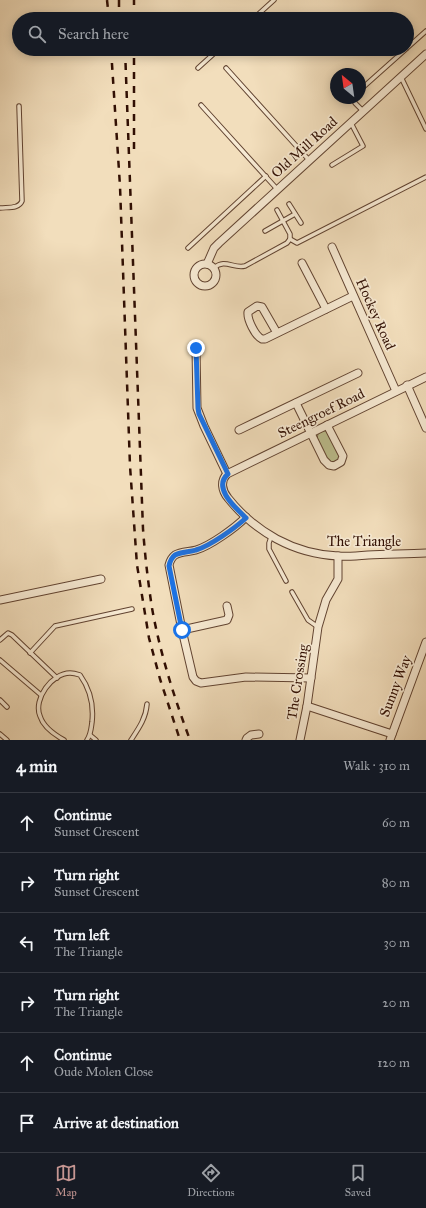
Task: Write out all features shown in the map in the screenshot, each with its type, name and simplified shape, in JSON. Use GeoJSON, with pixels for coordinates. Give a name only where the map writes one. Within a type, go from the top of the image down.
{"type":"FeatureCollection","features":[{"type":"Feature","properties":{"kind":"street","name":"Old Mill Road"},"geometry":{"type":"LineString","coordinates":[[214,268],[216,276],[213,283],[206,287],[198,285],[194,279],[194,271],[199,265],[207,264],[214,248],[219,242],[426,54]]}},
{"type":"Feature","properties":{"kind":"street","name":"Hockey Road"},"geometry":{"type":"LineString","coordinates":[[332,247],[396,390]]}},
{"type":"Feature","properties":{"kind":"street"},"geometry":{"type":"LineString","coordinates":[[302,263],[326,309]]}},
{"type":"Feature","properties":{"kind":"street"},"geometry":{"type":"LineString","coordinates":[[207,264],[214,268]]}},
{"type":"Feature","properties":{"kind":"street"},"geometry":{"type":"LineString","coordinates":[[277,333],[262,307],[257,306],[248,312],[248,317],[260,338],[265,339],[353,296]]}},
{"type":"Feature","properties":{"kind":"street"},"geometry":{"type":"LineString","coordinates":[[196,348],[198,408],[204,426],[228,474]]}},
{"type":"Feature","properties":{"kind":"street"},"geometry":{"type":"LineString","coordinates":[[239,430],[358,373]]}},
{"type":"Feature","properties":{"kind":"street","name":"Steengroef Road"},"geometry":{"type":"LineString","coordinates":[[228,474],[426,376]]}},
{"type":"Feature","properties":{"kind":"street"},"geometry":{"type":"LineString","coordinates":[[407,385],[426,428]]}},
{"type":"Feature","properties":{"kind":"street"},"geometry":{"type":"LineString","coordinates":[[296,403],[326,464],[331,466],[341,462],[343,456],[327,425]]}},
{"type":"Feature","properties":{"kind":"street","name":"The Triangle"},"geometry":{"type":"LineString","coordinates":[[228,474],[223,480],[222,484],[225,495],[246,518],[271,536],[290,546],[307,551],[338,556],[426,553]]}},
{"type":"Feature","properties":{"kind":"street"},"geometry":{"type":"LineString","coordinates":[[246,518],[206,546],[175,555],[170,560],[169,566],[193,676],[196,681],[201,683],[246,677],[310,678]]}},
{"type":"Feature","properties":{"kind":"street","name":"The Crossing"},"geometry":{"type":"LineString","coordinates":[[300,740],[307,706],[318,627],[326,600],[338,579],[338,556]]}},
{"type":"Feature","properties":{"kind":"street"},"geometry":{"type":"LineString","coordinates":[[0,600],[101,579]]}},
{"type":"Feature","properties":{"kind":"street"},"geometry":{"type":"LineString","coordinates":[[182,630],[227,620],[229,615],[227,606]]}},
{"type":"Feature","properties":{"kind":"street","name":"Sunny Way"},"geometry":{"type":"LineString","coordinates":[[391,737],[426,642]]}},
{"type":"Feature","properties":{"kind":"street"},"geometry":{"type":"LineString","coordinates":[[307,706],[391,737]]}},
{"type":"Feature","properties":{"kind":"street"},"geometry":{"type":"LineString","coordinates":[[246,740],[246,738],[251,735],[259,734]]}},
{"type":"Feature","properties":{"kind":"lane"},"geometry":{"type":"LineString","coordinates":[[261,12],[274,0]]}},
{"type":"Feature","properties":{"kind":"lane"},"geometry":{"type":"LineString","coordinates":[[414,41],[426,31]]}},
{"type":"Feature","properties":{"kind":"lane"},"geometry":{"type":"LineString","coordinates":[[198,68],[211,56]]}},
{"type":"Feature","properties":{"kind":"lane"},"geometry":{"type":"LineString","coordinates":[[366,85],[397,56]]}},
{"type":"Feature","properties":{"kind":"lane"},"geometry":{"type":"LineString","coordinates":[[226,68],[309,160]]}},
{"type":"Feature","properties":{"kind":"lane"},"geometry":{"type":"LineString","coordinates":[[401,76],[426,129]]}},
{"type":"Feature","properties":{"kind":"lane"},"geometry":{"type":"LineString","coordinates":[[356,104],[363,111]]}},
{"type":"Feature","properties":{"kind":"lane"},"geometry":{"type":"LineString","coordinates":[[201,105],[278,189]]}},
{"type":"Feature","properties":{"kind":"lane"},"geometry":{"type":"LineString","coordinates":[[0,208],[18,207],[22,204],[19,106]]}},
{"type":"Feature","properties":{"kind":"lane"},"geometry":{"type":"LineString","coordinates":[[332,165],[363,146],[351,122]]}},
{"type":"Feature","properties":{"kind":"lane"},"geometry":{"type":"LineString","coordinates":[[188,248],[266,176]]}},
{"type":"Feature","properties":{"kind":"lane"},"geometry":{"type":"LineString","coordinates":[[290,239],[297,243],[426,177]]}},
{"type":"Feature","properties":{"kind":"lane"},"geometry":{"type":"LineString","coordinates":[[289,204],[301,224]]}},
{"type":"Feature","properties":{"kind":"lane"},"geometry":{"type":"LineString","coordinates":[[214,268],[224,264],[239,267],[245,266],[287,243],[290,239],[290,234],[277,210]]}},
{"type":"Feature","properties":{"kind":"lane"},"geometry":{"type":"LineString","coordinates":[[265,230],[295,214]]}},
{"type":"Feature","properties":{"kind":"lane"},"geometry":{"type":"LineString","coordinates":[[271,536],[269,549],[286,581]]}},
{"type":"Feature","properties":{"kind":"lane","name":"The Crossing"},"geometry":{"type":"LineString","coordinates":[[292,592],[308,620],[318,627]]}},
{"type":"Feature","properties":{"kind":"lane"},"geometry":{"type":"LineString","coordinates":[[30,652],[55,626],[132,609]]}},
{"type":"Feature","properties":{"kind":"lane"},"geometry":{"type":"LineString","coordinates":[[0,640],[8,633],[12,635],[57,678]]}},
{"type":"Feature","properties":{"kind":"lane"},"geometry":{"type":"LineString","coordinates":[[0,660],[41,695]]}},
{"type":"Feature","properties":{"kind":"lane"},"geometry":{"type":"LineString","coordinates":[[64,740],[45,725],[40,716],[38,705],[41,695],[48,685],[57,678],[69,673],[80,674],[86,684],[91,698],[93,712],[90,735],[87,740]]}},
{"type":"Feature","properties":{"kind":"lane"},"geometry":{"type":"LineString","coordinates":[[0,700],[7,706]]}},
{"type":"Feature","properties":{"kind":"lane"},"geometry":{"type":"LineString","coordinates":[[131,740],[143,722],[147,704]]}},
{"type":"Feature","properties":{"kind":"lane"},"geometry":{"type":"LineString","coordinates":[[0,734],[7,740]]}},
{"type":"Feature","properties":{"kind":"lane"},"geometry":{"type":"LineString","coordinates":[[90,735],[96,740]]}},
{"type":"Feature","properties":{"kind":"green space"},"geometry":{"type":"Polygon","coordinates":[[[323,431],[327,431],[340,458],[335,463],[328,462],[317,439],[318,434],[323,431]]]}},
{"type":"Feature","properties":{"kind":"railway"},"geometry":{"type":"LineString","coordinates":[[107,0],[108,12]]}},
{"type":"Feature","properties":{"kind":"railway"},"geometry":{"type":"LineString","coordinates":[[119,0],[119,12]]}},
{"type":"Feature","properties":{"kind":"railway"},"geometry":{"type":"LineString","coordinates":[[134,0],[134,12]]}},
{"type":"Feature","properties":{"kind":"railway"},"geometry":{"type":"LineString","coordinates":[[111,56],[120,186],[130,466],[137,565],[149,638],[160,679],[180,740]]}},
{"type":"Feature","properties":{"kind":"railway"},"geometry":{"type":"LineString","coordinates":[[125,56],[143,529],[152,608],[159,642],[173,691],[190,740]]}},
{"type":"Feature","properties":{"kind":"railway"},"geometry":{"type":"LineString","coordinates":[[134,56],[134,149]]}},
{"type":"Feature","properties":{"kind":"route"},"geometry":{"type":"LineString","coordinates":[[182,630],[169,566],[170,560],[175,555],[206,546],[246,518],[225,495],[222,484],[225,476],[228,474],[199,414],[196,348]]}}]}
